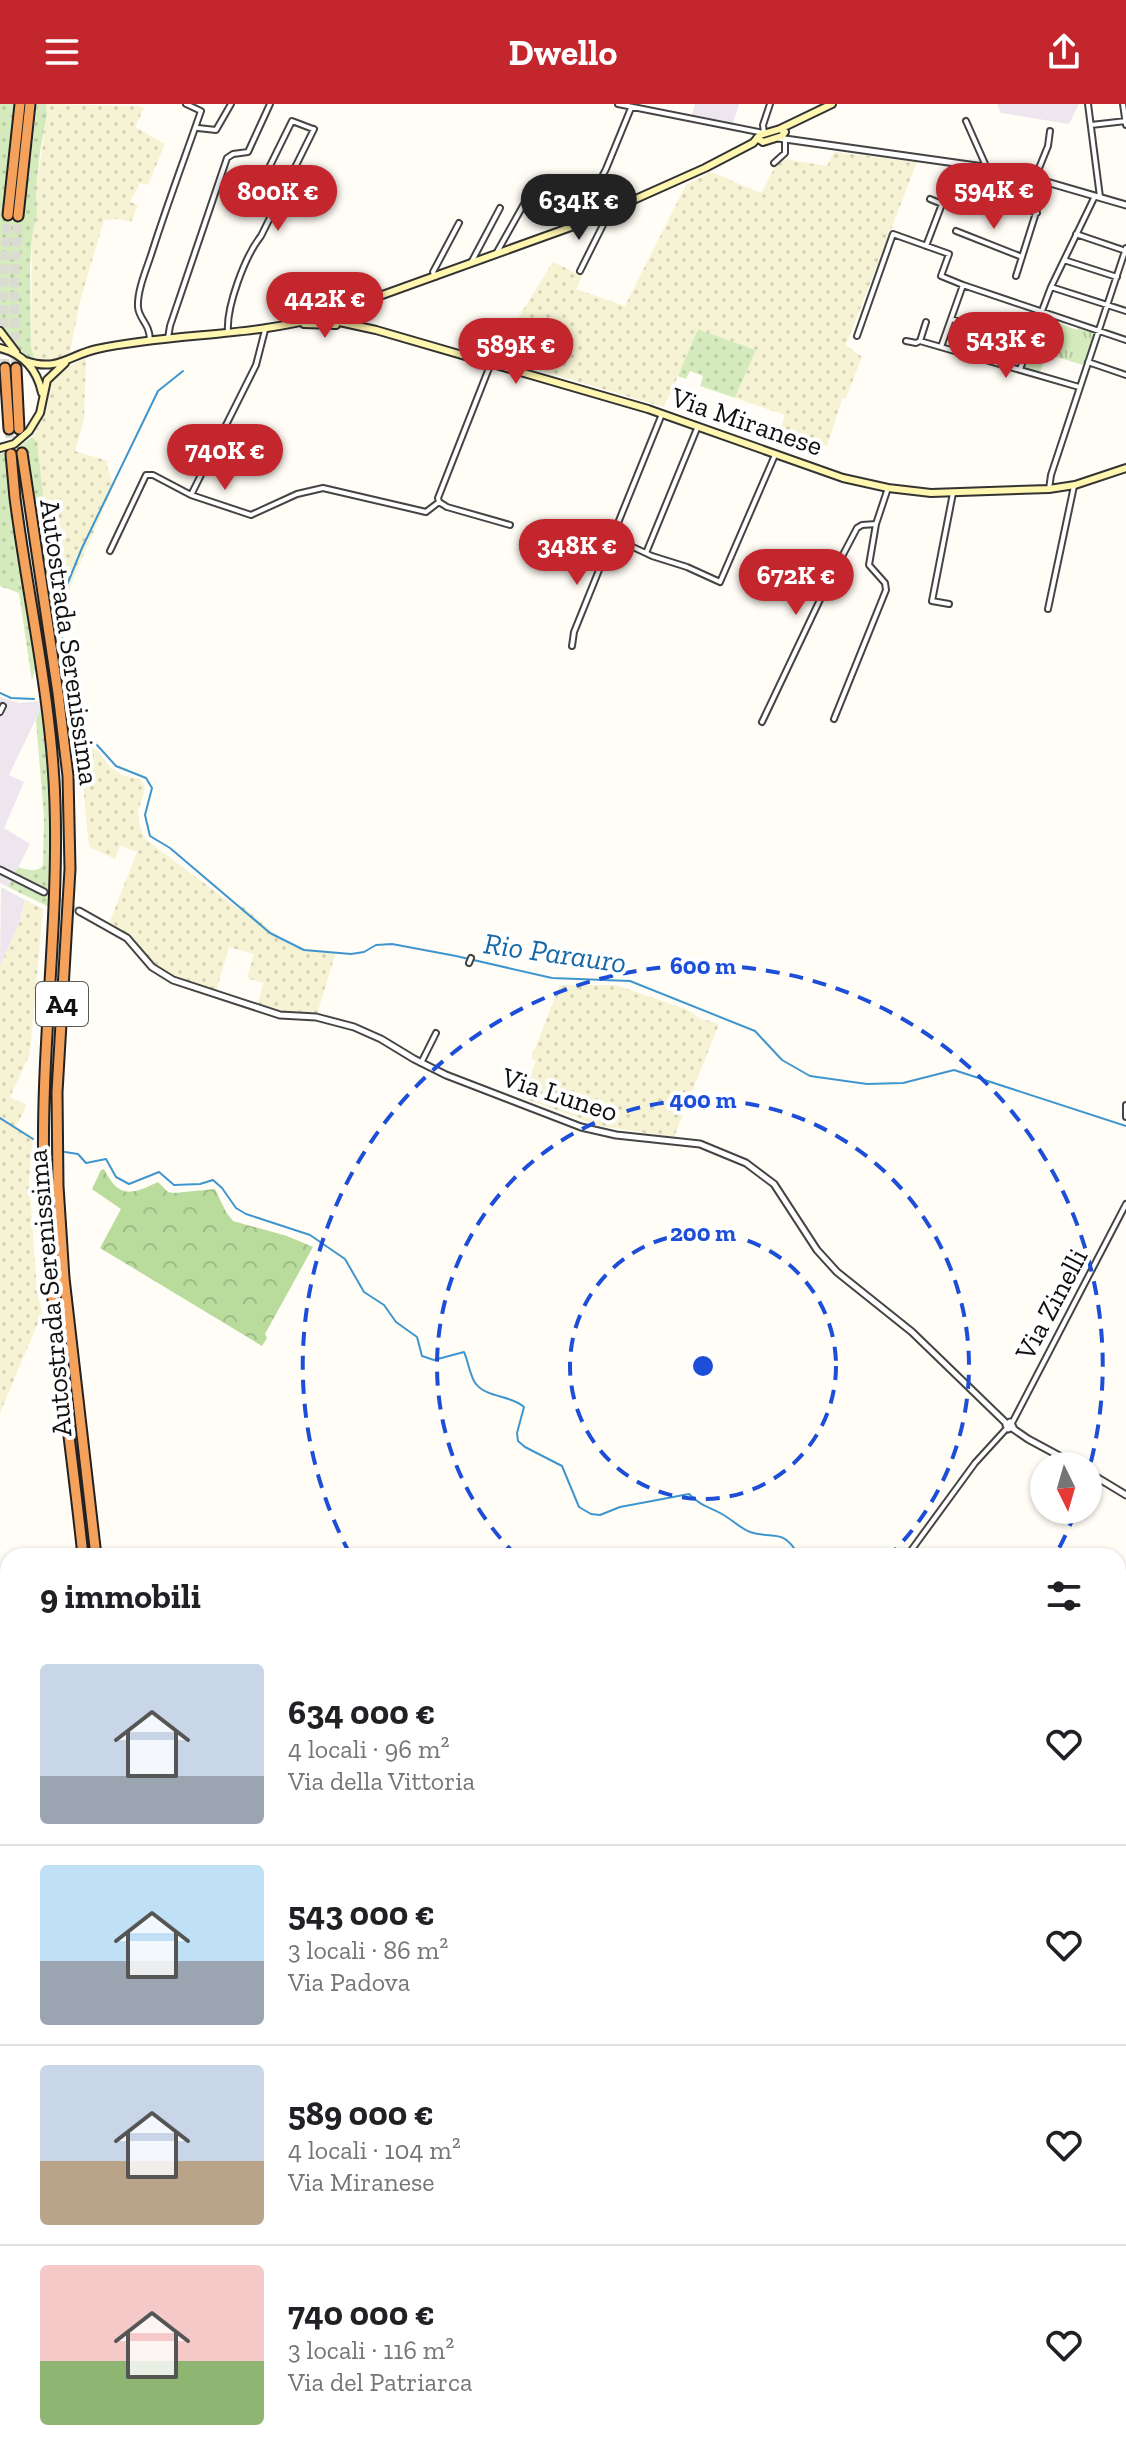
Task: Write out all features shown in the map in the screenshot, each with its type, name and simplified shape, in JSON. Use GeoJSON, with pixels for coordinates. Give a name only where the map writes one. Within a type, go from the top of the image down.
{"type":"FeatureCollection","features":[{"type":"Feature","properties":{"kind":"highway"},"geometry":{"type":"LineString","coordinates":[[20,104],[13,215],[30,104]]}},
{"type":"Feature","properties":{"kind":"highway"},"geometry":{"type":"LineString","coordinates":[[10,368],[14,429]]}},
{"type":"Feature","properties":{"kind":"highway","name":"Autostrada Serenissima"},"geometry":{"type":"LineString","coordinates":[[82,1548],[52,1285],[45,1188],[45,1068],[56,869],[53,770],[15,498],[16,453],[58,693],[69,790],[70,869],[57,1092],[58,1186],[64,1278],[95,1548]]}},
{"type":"Feature","properties":{"kind":"main road","name":"Via Miranese"},"geometry":{"type":"LineString","coordinates":[[68,361],[95,349],[292,324],[339,312],[582,223],[725,158],[758,137],[784,135],[832,104]]}},
{"type":"Feature","properties":{"kind":"main road"},"geometry":{"type":"LineString","coordinates":[[339,312],[338,318],[342,322]]}},
{"type":"Feature","properties":{"kind":"main road","name":"Via Miranese"},"geometry":{"type":"LineString","coordinates":[[324,316],[662,414],[843,478],[888,488],[920,493],[1049,489],[1075,485],[1126,468]]}},
{"type":"Feature","properties":{"kind":"main road","name":"Via Miranese"},"geometry":{"type":"LineString","coordinates":[[292,324],[360,327]]}},
{"type":"Feature","properties":{"kind":"main road"},"geometry":{"type":"LineString","coordinates":[[0,331],[18,355]]}},
{"type":"Feature","properties":{"kind":"main road"},"geometry":{"type":"LineString","coordinates":[[0,348],[26,361],[37,377],[42,400]]}},
{"type":"Feature","properties":{"kind":"main road"},"geometry":{"type":"LineString","coordinates":[[26,361],[47,366],[68,361]]}},
{"type":"Feature","properties":{"kind":"main road"},"geometry":{"type":"LineString","coordinates":[[0,448],[14,444],[29,431],[38,417],[47,380],[68,361]]}},
{"type":"Feature","properties":{"kind":"street"},"geometry":{"type":"LineString","coordinates":[[150,342],[150,328],[139,312],[139,297],[165,213],[198,128],[201,111],[186,104]]}},
{"type":"Feature","properties":{"kind":"street"},"geometry":{"type":"LineString","coordinates":[[198,128],[216,130],[231,104]]}},
{"type":"Feature","properties":{"kind":"street"},"geometry":{"type":"LineString","coordinates":[[169,340],[170,326],[227,158],[248,152],[270,104]]}},
{"type":"Feature","properties":{"kind":"street"},"geometry":{"type":"LineString","coordinates":[[618,104],[758,137],[770,104]]}},
{"type":"Feature","properties":{"kind":"street"},"geometry":{"type":"LineString","coordinates":[[1020,369],[1051,287],[1098,196],[1088,104]]}},
{"type":"Feature","properties":{"kind":"street"},"geometry":{"type":"LineString","coordinates":[[1091,125],[1126,122],[1123,104]]}},
{"type":"Feature","properties":{"kind":"street"},"geometry":{"type":"LineString","coordinates":[[582,223],[581,217],[606,169],[631,108]]}},
{"type":"Feature","properties":{"kind":"street"},"geometry":{"type":"LineString","coordinates":[[228,332],[238,281],[313,129],[292,121],[257,192],[275,206]]}},
{"type":"Feature","properties":{"kind":"street"},"geometry":{"type":"LineString","coordinates":[[966,121],[987,169]]}},
{"type":"Feature","properties":{"kind":"street"},"geometry":{"type":"LineString","coordinates":[[1035,178],[1048,146],[1050,131]]}},
{"type":"Feature","properties":{"kind":"street"},"geometry":{"type":"LineString","coordinates":[[774,163],[785,153],[784,135],[1035,178],[1126,205]]}},
{"type":"Feature","properties":{"kind":"street"},"geometry":{"type":"LineString","coordinates":[[1016,276],[1046,181]]}},
{"type":"Feature","properties":{"kind":"street"},"geometry":{"type":"LineString","coordinates":[[975,191],[1037,213]]}},
{"type":"Feature","properties":{"kind":"street"},"geometry":{"type":"LineString","coordinates":[[498,254],[497,250],[529,195]]}},
{"type":"Feature","properties":{"kind":"street"},"geometry":{"type":"LineString","coordinates":[[926,246],[942,204],[930,199]]}},
{"type":"Feature","properties":{"kind":"street"},"geometry":{"type":"LineString","coordinates":[[472,264],[472,258],[500,208]]}},
{"type":"Feature","properties":{"kind":"street"},"geometry":{"type":"LineString","coordinates":[[580,271],[605,221],[603,214]]}},
{"type":"Feature","properties":{"kind":"street"},"geometry":{"type":"LineString","coordinates":[[435,277],[433,272],[459,223]]}},
{"type":"Feature","properties":{"kind":"street"},"geometry":{"type":"LineString","coordinates":[[956,231],[1022,257]]}},
{"type":"Feature","properties":{"kind":"street"},"geometry":{"type":"LineString","coordinates":[[857,336],[893,234],[949,254],[941,276],[1126,340]]}},
{"type":"Feature","properties":{"kind":"street"},"geometry":{"type":"LineString","coordinates":[[1049,489],[1079,387],[1126,250],[1076,234]]}},
{"type":"Feature","properties":{"kind":"street"},"geometry":{"type":"LineString","coordinates":[[1064,260],[1117,277]]}},
{"type":"Feature","properties":{"kind":"street"},"geometry":{"type":"LineString","coordinates":[[941,347],[963,285]]}},
{"type":"Feature","properties":{"kind":"street"},"geometry":{"type":"LineString","coordinates":[[1051,287],[1126,311]]}},
{"type":"Feature","properties":{"kind":"street"},"geometry":{"type":"LineString","coordinates":[[951,319],[1028,343]]}},
{"type":"Feature","properties":{"kind":"street"},"geometry":{"type":"LineString","coordinates":[[920,341],[926,322]]}},
{"type":"Feature","properties":{"kind":"street"},"geometry":{"type":"LineString","coordinates":[[191,495],[253,373],[264,327]]}},
{"type":"Feature","properties":{"kind":"street"},"geometry":{"type":"LineString","coordinates":[[906,341],[920,341],[1079,387]]}},
{"type":"Feature","properties":{"kind":"street"},"geometry":{"type":"LineString","coordinates":[[1088,362],[1126,375]]}},
{"type":"Feature","properties":{"kind":"street"},"geometry":{"type":"LineString","coordinates":[[439,502],[439,493],[491,363]]}},
{"type":"Feature","properties":{"kind":"street"},"geometry":{"type":"LineString","coordinates":[[572,646],[574,632],[662,414]]}},
{"type":"Feature","properties":{"kind":"street"},"geometry":{"type":"LineString","coordinates":[[646,553],[698,426]]}},
{"type":"Feature","properties":{"kind":"street"},"geometry":{"type":"LineString","coordinates":[[584,524],[720,582],[775,453]]}},
{"type":"Feature","properties":{"kind":"street"},"geometry":{"type":"LineString","coordinates":[[110,551],[146,475],[153,475],[191,495],[251,515],[297,494],[323,488],[426,512],[439,502]]}},
{"type":"Feature","properties":{"kind":"street"},"geometry":{"type":"LineString","coordinates":[[1048,609],[1075,485]]}},
{"type":"Feature","properties":{"kind":"street"},"geometry":{"type":"LineString","coordinates":[[834,719],[886,590],[885,583],[869,565],[876,524],[888,488]]}},
{"type":"Feature","properties":{"kind":"street"},"geometry":{"type":"LineString","coordinates":[[949,604],[932,601],[953,493]]}},
{"type":"Feature","properties":{"kind":"street"},"geometry":{"type":"LineString","coordinates":[[439,502],[510,525]]}},
{"type":"Feature","properties":{"kind":"street"},"geometry":{"type":"LineString","coordinates":[[762,722],[858,527],[876,524]]}},
{"type":"Feature","properties":{"kind":"street"},"geometry":{"type":"LineString","coordinates":[[0,870],[44,892]]}},
{"type":"Feature","properties":{"kind":"street","name":"Via Luneo"},"geometry":{"type":"LineString","coordinates":[[79,911],[127,938],[152,967],[173,980],[280,1015],[316,1017],[354,1027],[421,1063],[581,1127],[616,1135],[700,1144],[724,1152],[759,1171],[774,1184],[827,1262],[912,1332],[1009,1426],[1052,1452]]}},
{"type":"Feature","properties":{"kind":"street"},"geometry":{"type":"LineString","coordinates":[[421,1063],[436,1033]]}},
{"type":"Feature","properties":{"kind":"street"},"geometry":{"type":"LineString","coordinates":[[1126,1105],[1126,1117]]}},
{"type":"Feature","properties":{"kind":"street","name":"Via Zinelli"},"geometry":{"type":"LineString","coordinates":[[913,1548],[975,1463],[1009,1426],[1126,1204]]}},
{"type":"Feature","properties":{"kind":"street"},"geometry":{"type":"LineString","coordinates":[[1102,1480],[1126,1495]]}},
{"type":"Feature","properties":{"kind":"shaded area"},"geometry":{"type":"Polygon","coordinates":[[[46,104],[140,106],[144,108],[135,127],[165,144],[148,185],[140,183],[130,202],[138,205],[131,222],[104,220],[80,301],[70,352],[66,360],[57,363],[36,362],[31,348],[32,237],[37,213],[36,189],[46,104]]]}},
{"type":"Feature","properties":{"kind":"shaded area"},"geometry":{"type":"Polygon","coordinates":[[[695,104],[739,104],[731,129],[690,121],[695,104]]]}},
{"type":"Feature","properties":{"kind":"shaded area"},"geometry":{"type":"Polygon","coordinates":[[[997,104],[1079,104],[1069,124],[1001,113],[997,104]]]}},
{"type":"Feature","properties":{"kind":"shaded area"},"geometry":{"type":"Polygon","coordinates":[[[834,152],[917,162],[846,345],[862,357],[846,398],[842,399],[827,446],[781,429],[785,415],[735,398],[756,350],[699,329],[664,407],[494,357],[553,262],[582,276],[576,289],[625,306],[686,185],[711,172],[761,193],[776,165],[784,159],[827,166],[834,152]]]}},
{"type":"Feature","properties":{"kind":"shaded area"},"geometry":{"type":"Polygon","coordinates":[[[86,358],[84,420],[75,451],[108,461],[107,467],[115,482],[57,617],[48,520],[37,442],[32,437],[44,416],[52,380],[66,368],[86,358]]]}},
{"type":"Feature","properties":{"kind":"shaded area"},"geometry":{"type":"Polygon","coordinates":[[[0,697],[20,703],[40,701],[41,708],[9,775],[24,782],[4,828],[30,844],[8,887],[0,883],[0,697]]]}},
{"type":"Feature","properties":{"kind":"shaded area"},"geometry":{"type":"Polygon","coordinates":[[[83,743],[98,751],[111,768],[124,776],[140,779],[145,788],[138,812],[139,824],[145,839],[240,910],[241,905],[285,942],[300,948],[336,952],[317,1014],[292,1015],[258,1006],[263,983],[247,978],[254,954],[229,947],[215,995],[176,981],[157,969],[131,937],[109,924],[137,852],[120,845],[115,859],[89,847],[81,763],[83,743]]]}},
{"type":"Feature","properties":{"kind":"shaded area"},"geometry":{"type":"Polygon","coordinates":[[[1,887],[25,900],[19,924],[0,966],[1,887]]]}},
{"type":"Feature","properties":{"kind":"shaded area"},"geometry":{"type":"Polygon","coordinates":[[[25,900],[43,909],[29,1056],[10,1097],[27,1105],[16,1126],[33,1137],[29,1178],[37,1291],[42,1313],[0,1413],[0,966],[19,924],[25,900]]]}},
{"type":"Feature","properties":{"kind":"shaded area"},"geometry":{"type":"Polygon","coordinates":[[[560,985],[616,985],[719,1024],[674,1137],[600,1126],[523,1098],[536,1061],[531,1058],[560,985]]]}},
{"type":"Feature","properties":{"kind":"green space"},"geometry":{"type":"Polygon","coordinates":[[[0,104],[14,104],[2,214],[24,216],[37,104],[46,104],[30,266],[31,348],[36,362],[19,350],[0,328],[0,104]]]}},
{"type":"Feature","properties":{"kind":"green space"},"geometry":{"type":"Polygon","coordinates":[[[1042,317],[1094,333],[1083,365],[1047,354],[1040,372],[1023,367],[1042,317]]]}},
{"type":"Feature","properties":{"kind":"green space"},"geometry":{"type":"Polygon","coordinates":[[[698,329],[756,350],[735,398],[700,386],[703,376],[690,371],[686,379],[678,376],[698,329]]]}},
{"type":"Feature","properties":{"kind":"green space"},"geometry":{"type":"Polygon","coordinates":[[[32,437],[37,442],[57,617],[53,629],[28,452],[5,455],[35,669],[32,681],[19,593],[0,586],[0,454],[19,447],[32,437]]]}},
{"type":"Feature","properties":{"kind":"green space"},"geometry":{"type":"Polygon","coordinates":[[[41,708],[51,809],[49,907],[8,887],[18,867],[34,870],[43,866],[44,817],[36,720],[41,708]]]}},
{"type":"Feature","properties":{"kind":"green space"},"geometry":{"type":"Polygon","coordinates":[[[104,1169],[115,1186],[126,1192],[158,1182],[168,1192],[174,1193],[215,1189],[233,1221],[287,1236],[313,1247],[265,1334],[267,1338],[262,1346],[100,1248],[121,1209],[92,1189],[104,1169]]]}},
{"type":"Feature","properties":{"kind":"waterway"},"geometry":{"type":"LineString","coordinates":[[75,702],[67,676],[58,607],[82,548],[158,391],[183,371]]}},
{"type":"Feature","properties":{"kind":"waterway","name":"Rio Parauro"},"geometry":{"type":"LineString","coordinates":[[0,693],[11,698],[34,699]]}},
{"type":"Feature","properties":{"kind":"waterway","name":"Rio Parauro"},"geometry":{"type":"LineString","coordinates":[[73,711],[80,737],[97,745],[116,766],[146,778],[152,788],[145,815],[150,836],[170,848],[270,933],[304,950],[351,954],[364,952],[376,945],[392,944],[552,978],[630,981],[755,1031],[782,1060],[810,1076],[867,1084],[903,1083],[954,1070],[1126,1126]]}},
{"type":"Feature","properties":{"kind":"waterway"},"geometry":{"type":"LineString","coordinates":[[0,1118],[33,1139]]}},
{"type":"Feature","properties":{"kind":"waterway"},"geometry":{"type":"LineString","coordinates":[[65,1152],[78,1154],[86,1163],[106,1159],[116,1177],[129,1184],[159,1172],[174,1185],[213,1180],[236,1208],[246,1214],[310,1235],[345,1259],[364,1292],[384,1305],[396,1322],[417,1337],[422,1356],[434,1360],[464,1352],[472,1377],[481,1389],[524,1407],[518,1441],[562,1466],[579,1507],[591,1514],[600,1515],[620,1507],[689,1494],[746,1530],[778,1536],[794,1548]]}},
{"type":"Feature","properties":{"kind":"tunnel"},"geometry":{"type":"LineString","coordinates":[[5,368],[3,290],[8,215]]}},
{"type":"Feature","properties":{"kind":"tunnel"},"geometry":{"type":"LineString","coordinates":[[16,368],[14,290],[18,216]]}},
{"type":"Feature","properties":{"kind":"tunnel"},"geometry":{"type":"LineString","coordinates":[[9,429],[11,454]]}},
{"type":"Feature","properties":{"kind":"tunnel"},"geometry":{"type":"LineString","coordinates":[[44,892],[79,911]]}}]}
